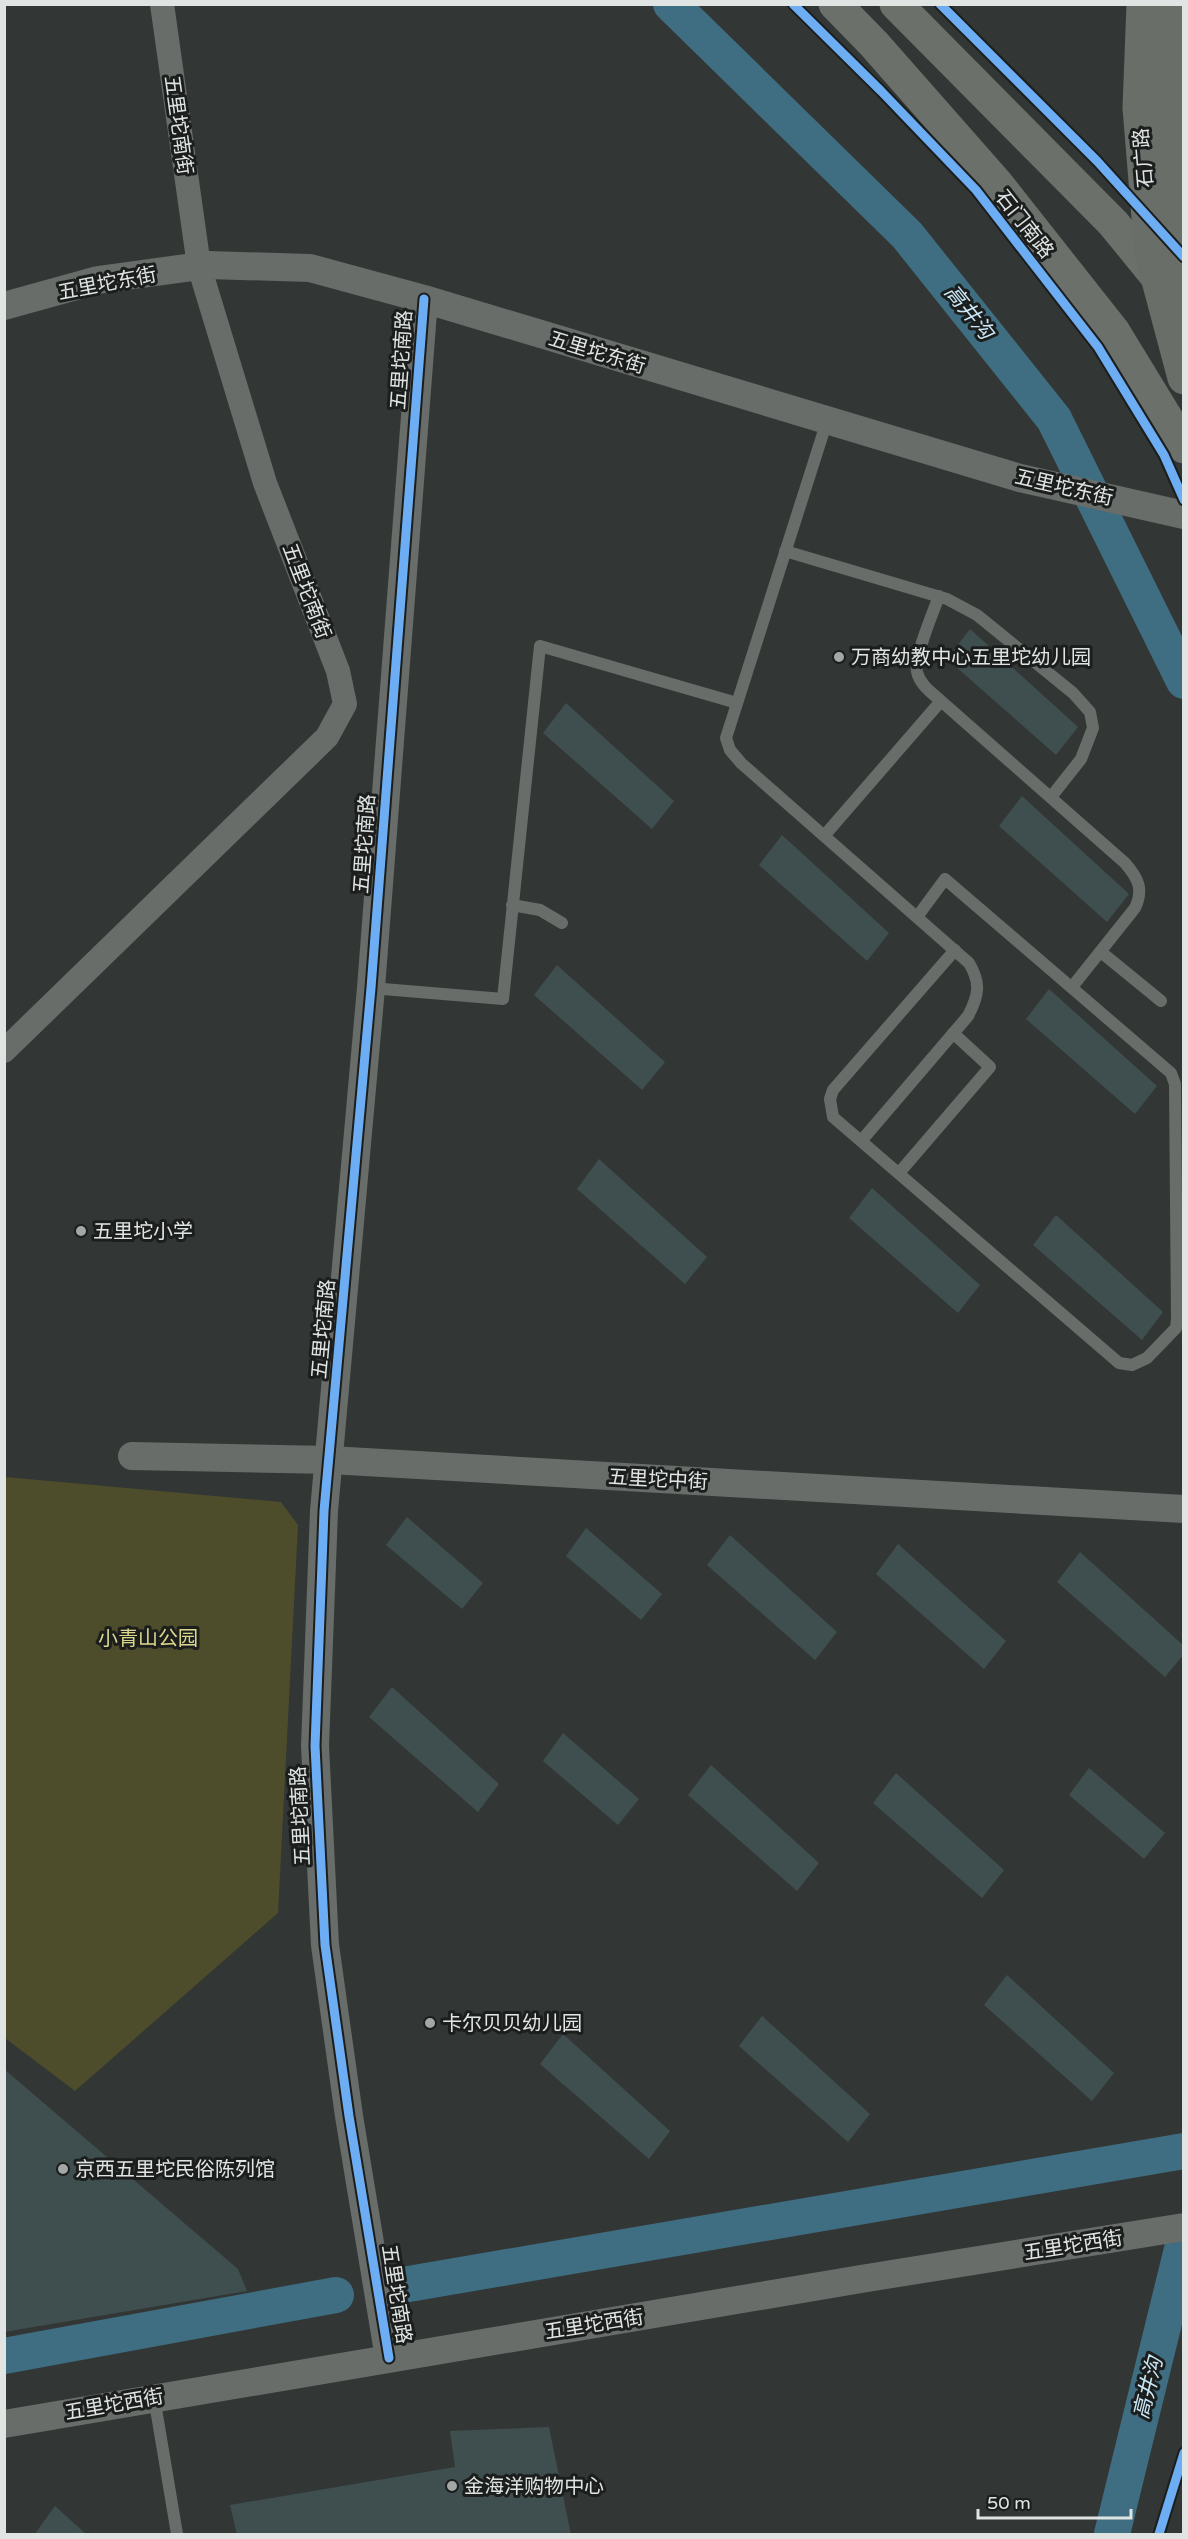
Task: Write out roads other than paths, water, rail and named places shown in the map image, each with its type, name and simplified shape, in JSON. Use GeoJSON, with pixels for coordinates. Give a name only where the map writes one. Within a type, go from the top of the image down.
{"type":"FeatureCollection","features":[{"type":"Feature","properties":{"kind":"main road","name":"石门南路"},"geometry":{"type":"LineString","coordinates":[[835,4],[874,44],[998,185],[1092,304],[1114,332],[1184,447]]}},
{"type":"Feature","properties":{"kind":"main road"},"geometry":{"type":"LineString","coordinates":[[896,4],[1113,223],[1184,310]]}},
{"type":"Feature","properties":{"kind":"main road","name":"石广路"},"geometry":{"type":"LineString","coordinates":[[1143,4],[1139,108],[1150,254],[1184,378]]}},
{"type":"Feature","properties":{"kind":"main road","name":"石广路"},"geometry":{"type":"LineString","coordinates":[[1168,4],[1166,140],[1184,279]]}},
{"type":"Feature","properties":{"kind":"street","name":"五里坨南街"},"geometry":{"type":"LineString","coordinates":[[4,1051],[327,737],[345,704],[338,671],[265,483],[199,266],[162,4]]}},
{"type":"Feature","properties":{"kind":"street","name":"五里坨东街"},"geometry":{"type":"LineString","coordinates":[[4,306],[98,280],[199,266],[310,268],[424,299],[1020,478],[1174,512]]}},
{"type":"Feature","properties":{"kind":"street","name":"五里坨南路"},"geometry":{"type":"LineString","coordinates":[[389,2358],[349,2116],[325,1945],[315,1746],[324,1511],[370,988],[424,299]]}},
{"type":"Feature","properties":{"kind":"street","name":"五里坨中街"},"geometry":{"type":"LineString","coordinates":[[132,1456],[330,1460],[1184,1509]]}},
{"type":"Feature","properties":{"kind":"street","name":"五里坨西街"},"geometry":{"type":"LineString","coordinates":[[4,2424],[153,2397],[1136,2234],[1184,2228]]}},
{"type":"Feature","properties":{"kind":"lane"},"geometry":{"type":"LineString","coordinates":[[826,421],[726,738],[730,750],[741,763],[969,963],[976,975],[979,988],[968,1016],[862,1140]]}},
{"type":"Feature","properties":{"kind":"lane"},"geometry":{"type":"LineString","coordinates":[[785,551],[939,596],[977,615],[1073,693],[1090,712],[1093,728],[1089,743],[1071,774],[1051,797]]}},
{"type":"Feature","properties":{"kind":"lane"},"geometry":{"type":"LineString","coordinates":[[939,596],[918,660],[917,672],[924,686],[1125,863],[1136,876],[1140,898],[1135,908],[1072,987]]}},
{"type":"Feature","properties":{"kind":"lane"},"geometry":{"type":"LineString","coordinates":[[370,988],[502,999],[540,646],[737,703]]}},
{"type":"Feature","properties":{"kind":"lane"},"geometry":{"type":"LineString","coordinates":[[824,836],[941,701]]}},
{"type":"Feature","properties":{"kind":"lane"},"geometry":{"type":"LineString","coordinates":[[917,917],[945,879],[1171,1073],[1175,1084],[1176,1328],[1147,1358],[1132,1365],[1119,1363],[833,1117],[830,1100],[833,1090],[955,950]]}},
{"type":"Feature","properties":{"kind":"lane"},"geometry":{"type":"LineString","coordinates":[[512,906],[540,910],[562,923]]}},
{"type":"Feature","properties":{"kind":"lane"},"geometry":{"type":"LineString","coordinates":[[1101,952],[1161,1001]]}},
{"type":"Feature","properties":{"kind":"lane"},"geometry":{"type":"LineString","coordinates":[[899,1173],[990,1067],[953,1033]]}},
{"type":"Feature","properties":{"kind":"lane"},"geometry":{"type":"LineString","coordinates":[[153,2397],[177,2535]]}},
{"type":"Feature","properties":{"kind":"waterway","name":"高井沟"},"geometry":{"type":"LineString","coordinates":[[671,4],[907,235],[1054,419],[1184,681]]}},
{"type":"Feature","properties":{"kind":"waterway"},"geometry":{"type":"LineString","coordinates":[[397,2286],[1184,2151]]}},
{"type":"Feature","properties":{"kind":"waterway","name":"高井沟"},"geometry":{"type":"LineString","coordinates":[[1112,2534],[1184,2241]]}},
{"type":"Feature","properties":{"kind":"waterway"},"geometry":{"type":"LineString","coordinates":[[4,2356],[336,2295]]}},
{"type":"Feature","properties":{"kind":"place","name":"万商幼教中心五里坨幼儿园"},"geometry":{"type":"Point","coordinates":[839,657]}},
{"type":"Feature","properties":{"kind":"place","name":"五里坨小学"},"geometry":{"type":"Point","coordinates":[81,1231]}},
{"type":"Feature","properties":{"kind":"place","name":"卡尔贝贝幼儿园"},"geometry":{"type":"Point","coordinates":[430,2023]}},
{"type":"Feature","properties":{"kind":"place","name":"京西五里坨民俗陈列馆"},"geometry":{"type":"Point","coordinates":[63,2169]}},
{"type":"Feature","properties":{"kind":"place","name":"金海洋购物中心"},"geometry":{"type":"Point","coordinates":[452,2486]}},
{"type":"Feature","properties":{"kind":"park label","name":"小青山公园"},"geometry":{"type":"Point","coordinates":[148,1638]}}]}
